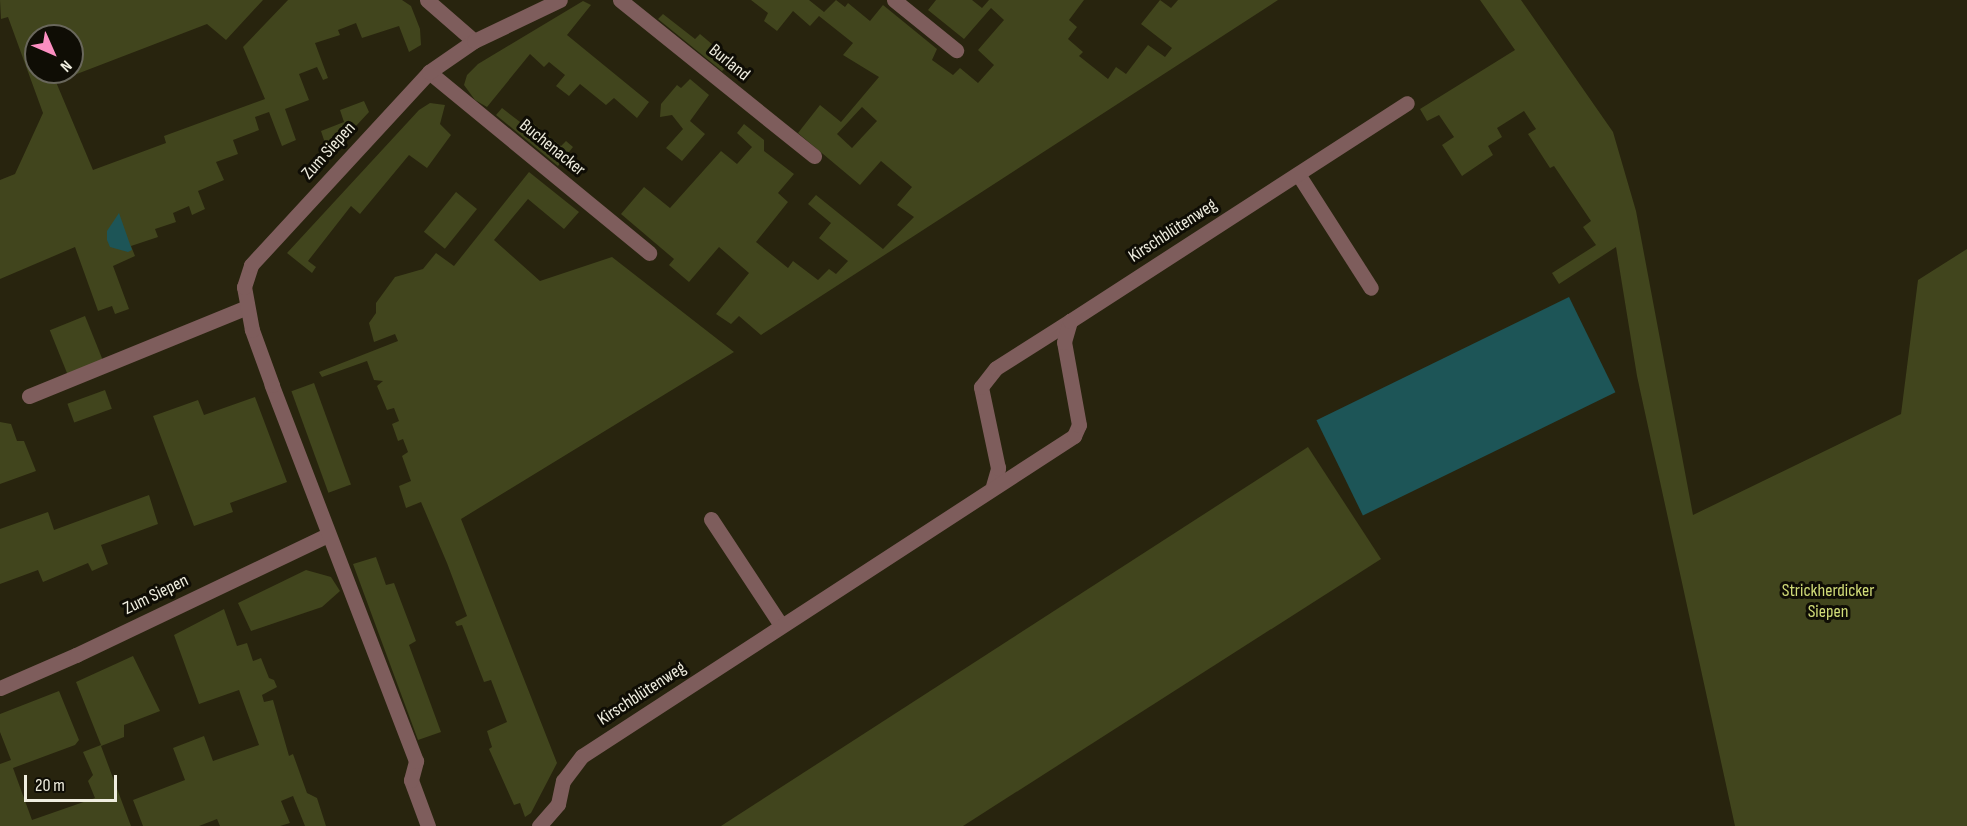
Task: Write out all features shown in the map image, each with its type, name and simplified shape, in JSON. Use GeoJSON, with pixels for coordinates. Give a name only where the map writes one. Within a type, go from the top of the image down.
{"type":"FeatureCollection","features":[{"type":"Feature","properties":{"kind":"street"},"geometry":{"type":"LineString","coordinates":[[427,0],[474,41],[560,0]]}},
{"type":"Feature","properties":{"kind":"street","name":"Burland"},"geometry":{"type":"LineString","coordinates":[[620,0],[814,156]]}},
{"type":"Feature","properties":{"kind":"street"},"geometry":{"type":"LineString","coordinates":[[894,0],[956,50]]}},
{"type":"Feature","properties":{"kind":"street","name":"Zum Siepen"},"geometry":{"type":"LineString","coordinates":[[428,826],[411,780],[416,761],[328,535],[247,307],[244,287],[251,265],[429,72],[474,41]]}},
{"type":"Feature","properties":{"kind":"street","name":"Buchenacker"},"geometry":{"type":"LineString","coordinates":[[429,72],[649,253]]}},
{"type":"Feature","properties":{"kind":"street","name":"Kirschblütenweg"},"geometry":{"type":"LineString","coordinates":[[993,486],[998,468],[981,387],[996,368],[1407,103]]}},
{"type":"Feature","properties":{"kind":"street"},"geometry":{"type":"LineString","coordinates":[[1298,174],[1371,288]]}},
{"type":"Feature","properties":{"kind":"street"},"geometry":{"type":"LineString","coordinates":[[29,396],[247,307]]}},
{"type":"Feature","properties":{"kind":"street","name":"Kirschblütenweg"},"geometry":{"type":"LineString","coordinates":[[544,822],[558,804],[563,781],[582,756],[1078,432],[1064,342],[1070,321]]}},
{"type":"Feature","properties":{"kind":"street"},"geometry":{"type":"LineString","coordinates":[[711,519],[781,625]]}},
{"type":"Feature","properties":{"kind":"street","name":"Zum Siepen"},"geometry":{"type":"LineString","coordinates":[[0,688],[76,655],[328,535]]}},
{"type":"Feature","properties":{"kind":"green space"},"geometry":{"type":"Polygon","coordinates":[[[0,0],[263,0],[226,40],[207,24],[84,71],[84,24],[24,24],[24,61],[8,17],[1,19],[0,0]]]}},
{"type":"Feature","properties":{"kind":"green space"},"geometry":{"type":"Polygon","coordinates":[[[288,0],[402,0],[411,6],[420,29],[421,45],[409,52],[399,26],[362,38],[356,23],[338,30],[340,35],[315,43],[328,78],[323,80],[317,67],[299,74],[309,100],[285,109],[296,140],[282,146],[269,112],[255,117],[259,130],[233,140],[238,154],[216,162],[224,180],[198,191],[205,209],[192,215],[189,206],[173,213],[176,222],[155,229],[158,237],[131,246],[135,256],[113,266],[129,309],[115,314],[112,306],[98,311],[75,247],[0,279],[0,180],[15,174],[43,113],[32,84],[57,84],[93,170],[166,143],[164,136],[265,99],[243,47],[288,0]]]}},
{"type":"Feature","properties":{"kind":"green space"},"geometry":{"type":"Polygon","coordinates":[[[751,0],[809,0],[824,12],[836,0],[845,7],[848,3],[870,21],[883,5],[937,49],[932,60],[953,75],[960,68],[978,83],[994,65],[978,50],[1004,20],[991,8],[964,39],[928,10],[936,0],[972,0],[982,8],[989,0],[1084,0],[1069,20],[1077,27],[1068,39],[1083,52],[1079,56],[1108,79],[1116,67],[1126,74],[1148,45],[1165,57],[1172,48],[1141,24],[1160,0],[1171,8],[1178,0],[1278,0],[761,335],[739,316],[731,324],[716,314],[749,273],[719,247],[689,282],[669,265],[674,259],[621,214],[644,187],[670,208],[721,151],[737,164],[752,147],[737,133],[744,124],[764,140],[764,151],[794,174],[778,193],[788,202],[756,242],[788,268],[793,261],[818,280],[829,269],[836,274],[848,261],[819,238],[831,223],[808,204],[816,195],[883,249],[914,217],[897,205],[912,187],[881,161],[860,185],[798,133],[820,105],[841,122],[879,77],[843,55],[853,43],[819,16],[810,26],[793,11],[777,31],[764,21],[768,13],[751,0]],[[862,107],[837,134],[852,148],[877,121],[862,107]]]}},
{"type":"Feature","properties":{"kind":"green space","name":"Strickherdicker Siepen"},"geometry":{"type":"Polygon","coordinates":[[[1480,0],[1521,0],[1613,132],[1636,211],[1693,515],[1901,414],[1918,280],[1967,249],[1967,826],[1735,826],[1637,376],[1616,247],[1559,284],[1552,273],[1596,245],[1583,227],[1591,221],[1554,166],[1550,168],[1528,134],[1536,129],[1524,111],[1497,128],[1502,137],[1488,146],[1493,155],[1462,176],[1442,145],[1454,137],[1439,115],[1427,121],[1420,109],[1515,50],[1480,0]]]}},
{"type":"Feature","properties":{"kind":"green space"},"geometry":{"type":"Polygon","coordinates":[[[583,1],[591,5],[567,35],[649,102],[637,118],[614,98],[606,105],[580,84],[569,96],[556,86],[565,75],[549,62],[544,67],[530,54],[487,107],[475,100],[464,85],[467,75],[478,64],[583,1]]]}},
{"type":"Feature","properties":{"kind":"green space"},"geometry":{"type":"Polygon","coordinates":[[[663,14],[695,39],[700,34],[732,61],[722,71],[658,19],[663,14]]]}},
{"type":"Feature","properties":{"kind":"green space"},"geometry":{"type":"Polygon","coordinates":[[[690,79],[709,95],[690,121],[705,134],[682,161],[666,148],[683,129],[672,115],[660,117],[661,104],[677,85],[681,88],[690,79]]]}},
{"type":"Feature","properties":{"kind":"green space"},"geometry":{"type":"Polygon","coordinates":[[[364,101],[369,112],[329,155],[321,131],[344,122],[340,110],[364,101]]]}},
{"type":"Feature","properties":{"kind":"green space"},"geometry":{"type":"Polygon","coordinates":[[[430,103],[445,105],[440,124],[451,135],[427,168],[409,155],[360,214],[351,206],[308,261],[316,267],[312,273],[287,253],[419,110],[430,103]]]}},
{"type":"Feature","properties":{"kind":"green space"},"geometry":{"type":"Polygon","coordinates":[[[502,108],[524,125],[529,120],[561,146],[566,141],[573,147],[558,166],[496,115],[502,108]]]}},
{"type":"Feature","properties":{"kind":"green space"},"geometry":{"type":"Polygon","coordinates":[[[529,172],[579,212],[564,229],[528,199],[494,240],[540,281],[612,257],[734,352],[461,519],[557,763],[531,813],[525,817],[520,803],[514,805],[489,749],[492,747],[487,731],[507,722],[491,680],[484,682],[462,625],[457,626],[455,622],[467,616],[447,563],[421,502],[406,508],[399,486],[411,481],[402,456],[408,452],[403,439],[398,441],[392,424],[399,421],[394,408],[387,410],[377,386],[383,381],[374,380],[367,361],[322,377],[319,372],[398,341],[395,334],[374,342],[369,323],[376,313],[376,303],[395,277],[423,269],[436,253],[454,266],[529,172]]]}},
{"type":"Feature","properties":{"kind":"green space"},"geometry":{"type":"Polygon","coordinates":[[[456,192],[477,209],[445,249],[424,232],[456,192]]]}},
{"type":"Feature","properties":{"kind":"green space"},"geometry":{"type":"Polygon","coordinates":[[[85,316],[105,365],[70,379],[50,330],[85,316]]]}},
{"type":"Feature","properties":{"kind":"green space"},"geometry":{"type":"Polygon","coordinates":[[[314,383],[351,484],[328,493],[291,391],[314,383]]]}},
{"type":"Feature","properties":{"kind":"green space"},"geometry":{"type":"Polygon","coordinates":[[[105,390],[112,409],[74,422],[67,404],[105,390]]]}},
{"type":"Feature","properties":{"kind":"green space"},"geometry":{"type":"Polygon","coordinates":[[[255,397],[287,482],[230,503],[233,512],[194,526],[153,416],[198,400],[204,415],[255,397]]]}},
{"type":"Feature","properties":{"kind":"green space"},"geometry":{"type":"Polygon","coordinates":[[[0,422],[11,424],[17,441],[24,441],[36,471],[0,484],[0,422]]]}},
{"type":"Feature","properties":{"kind":"green space"},"geometry":{"type":"Polygon","coordinates":[[[1308,447],[1381,559],[963,826],[721,826],[1308,447]]]}},
{"type":"Feature","properties":{"kind":"green space"},"geometry":{"type":"Polygon","coordinates":[[[149,495],[158,524],[101,545],[108,564],[92,571],[88,563],[43,582],[38,570],[0,584],[0,529],[48,512],[54,530],[149,495]]]}},
{"type":"Feature","properties":{"kind":"green space"},"geometry":{"type":"Polygon","coordinates":[[[376,557],[386,585],[394,583],[416,641],[409,645],[441,732],[418,740],[353,564],[376,557]]]}},
{"type":"Feature","properties":{"kind":"green space"},"geometry":{"type":"Polygon","coordinates":[[[306,570],[331,577],[340,591],[322,607],[251,631],[238,603],[306,570]]]}},
{"type":"Feature","properties":{"kind":"green space"},"geometry":{"type":"Polygon","coordinates":[[[224,609],[237,646],[247,643],[253,661],[261,658],[269,678],[274,680],[277,687],[262,695],[264,702],[273,700],[289,756],[293,754],[307,793],[317,798],[326,826],[305,826],[293,796],[281,801],[290,823],[280,826],[220,826],[217,819],[199,826],[143,826],[133,800],[185,780],[173,748],[204,736],[213,761],[259,745],[239,690],[199,704],[174,635],[224,609]]]}},
{"type":"Feature","properties":{"kind":"green space"},"geometry":{"type":"Polygon","coordinates":[[[133,656],[160,711],[124,725],[124,737],[101,746],[131,826],[0,826],[0,764],[11,760],[0,732],[0,714],[59,691],[79,740],[75,745],[13,768],[32,820],[95,798],[88,781],[93,775],[83,752],[101,745],[76,682],[133,656]]]}},
{"type":"Feature","properties":{"kind":"water"},"geometry":{"type":"Polygon","coordinates":[[[119,213],[132,250],[128,252],[110,247],[107,240],[107,231],[119,213]]]}},
{"type":"Feature","properties":{"kind":"water"},"geometry":{"type":"Polygon","coordinates":[[[1569,297],[1615,392],[1363,515],[1316,420],[1569,297]]]}}]}
